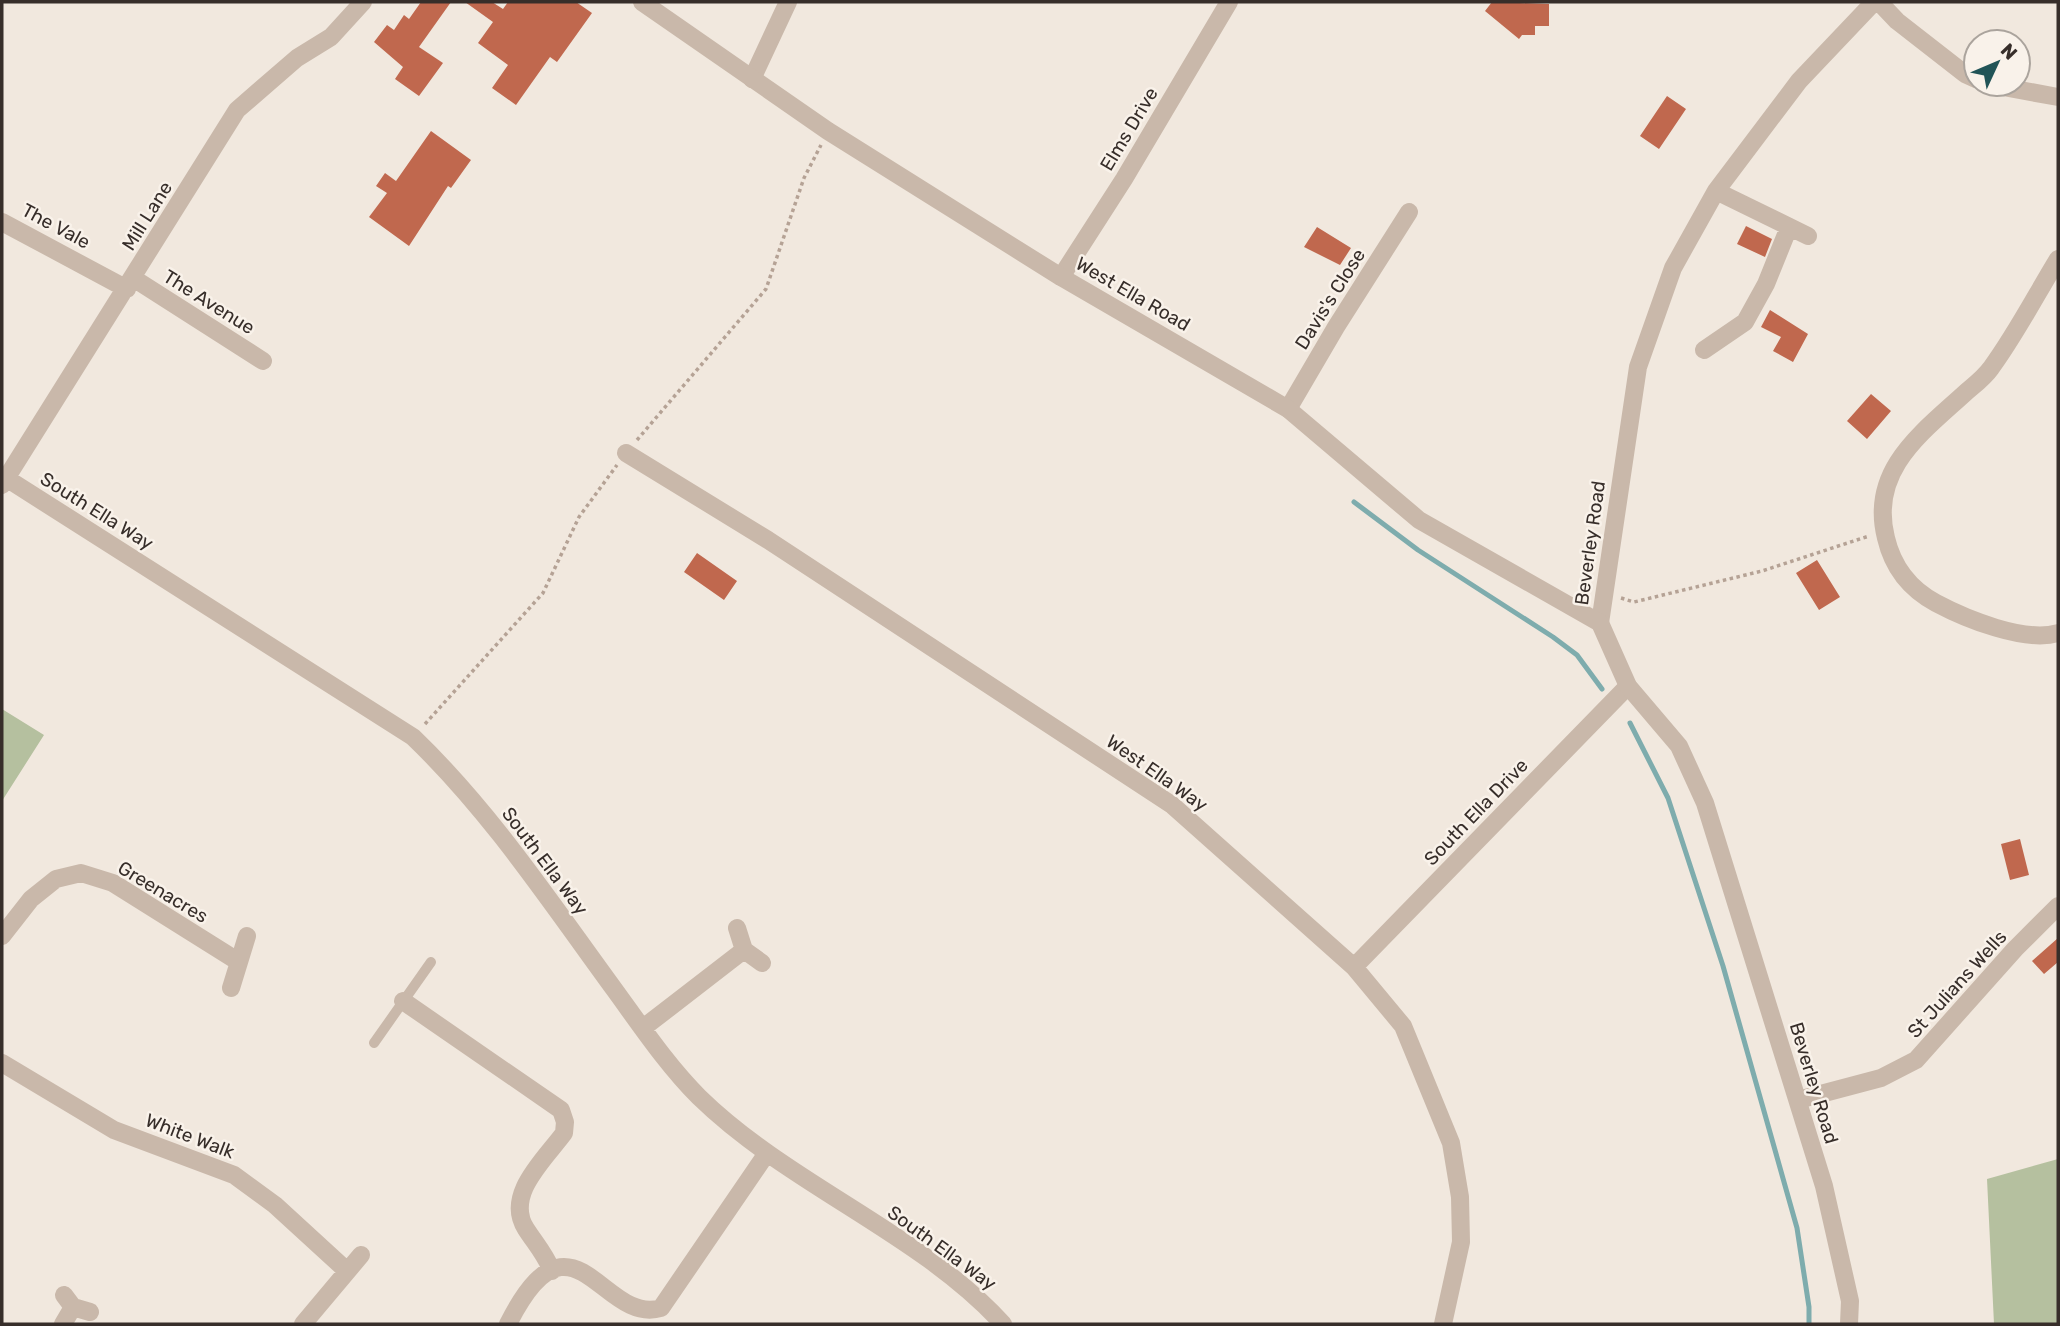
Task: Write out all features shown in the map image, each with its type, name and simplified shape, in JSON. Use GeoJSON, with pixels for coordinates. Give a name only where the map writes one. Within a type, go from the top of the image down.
{"type":"FeatureCollection","features":[{"type":"Feature","properties":{"kind":"street","name":"Mill Lane"},"geometry":{"type":"LineString","coordinates":[[4,482],[237,110],[297,58],[331,37],[363,2]]}},
{"type":"Feature","properties":{"kind":"street","name":"West Ella Road"},"geometry":{"type":"LineString","coordinates":[[642,2],[828,131],[1061,276],[1288,409],[1419,520],[1600,623]]}},
{"type":"Feature","properties":{"kind":"street"},"geometry":{"type":"LineString","coordinates":[[752,79],[788,2]]}},
{"type":"Feature","properties":{"kind":"street","name":"Elms Drive"},"geometry":{"type":"LineString","coordinates":[[1061,276],[1124,180],[1230,2]]}},
{"type":"Feature","properties":{"kind":"street","name":"Beverley Road"},"geometry":{"type":"LineString","coordinates":[[1849,1324],[1850,1301],[1824,1186],[1705,803],[1679,746],[1628,686],[1600,623],[1637,367],[1673,268],[1716,191],[1800,81],[1874,2]]}},
{"type":"Feature","properties":{"kind":"street"},"geometry":{"type":"LineString","coordinates":[[1880,2],[1897,21],[1962,69]]}},
{"type":"Feature","properties":{"kind":"street"},"geometry":{"type":"LineString","coordinates":[[2032,92],[2058,97]]}},
{"type":"Feature","properties":{"kind":"street"},"geometry":{"type":"LineString","coordinates":[[1716,191],[1808,236]]}},
{"type":"Feature","properties":{"kind":"street","name":"Davis's Close"},"geometry":{"type":"LineString","coordinates":[[1288,409],[1409,212]]}},
{"type":"Feature","properties":{"kind":"street","name":"The Vale"},"geometry":{"type":"LineString","coordinates":[[2,222],[130,284]]}},
{"type":"Feature","properties":{"kind":"street"},"geometry":{"type":"LineString","coordinates":[[1711,340],[1745,322],[1766,285],[1789,227]]}},
{"type":"Feature","properties":{"kind":"street"},"geometry":{"type":"LineString","coordinates":[[2058,259],[1990,370],[1922,432],[1895,462],[1882,500],[1884,531],[1890,555],[1904,578],[1922,595],[1966,619],[2010,632],[2058,634]]}},
{"type":"Feature","properties":{"kind":"street","name":"The Avenue"},"geometry":{"type":"LineString","coordinates":[[130,284],[264,361]]}},
{"type":"Feature","properties":{"kind":"street","name":"West Ella Way"},"geometry":{"type":"LineString","coordinates":[[626,453],[768,540],[1172,805],[1354,967],[1402,1026],[1451,1143],[1460,1196],[1461,1242],[1443,1324]]}},
{"type":"Feature","properties":{"kind":"street","name":"South Ella Way"},"geometry":{"type":"LineString","coordinates":[[4,482],[413,737],[477,805],[643,1028],[696,1094],[767,1153],[954,1278],[1003,1324]]}},
{"type":"Feature","properties":{"kind":"street","name":"South Ella Drive"},"geometry":{"type":"LineString","coordinates":[[1354,967],[1628,686]]}},
{"type":"Feature","properties":{"kind":"street","name":"Greenacres"},"geometry":{"type":"LineString","coordinates":[[2,936],[31,899],[56,879],[81,873],[113,883],[239,962]]}},
{"type":"Feature","properties":{"kind":"street","name":"St Julians Wells"},"geometry":{"type":"LineString","coordinates":[[1798,1100],[1881,1078],[1916,1060],[2058,906]]}},
{"type":"Feature","properties":{"kind":"street"},"geometry":{"type":"LineString","coordinates":[[737,929],[744,950],[762,963]]}},
{"type":"Feature","properties":{"kind":"street"},"geometry":{"type":"LineString","coordinates":[[231,988],[247,936]]}},
{"type":"Feature","properties":{"kind":"street"},"geometry":{"type":"LineString","coordinates":[[643,1028],[744,950]]}},
{"type":"Feature","properties":{"kind":"street"},"geometry":{"type":"LineString","coordinates":[[403,1001],[561,1110],[565,1122],[564,1133],[521,1191],[519,1204],[525,1228],[542,1250],[552,1270]]}},
{"type":"Feature","properties":{"kind":"street","name":"White Walk"},"geometry":{"type":"LineString","coordinates":[[2,1063],[114,1130],[234,1175],[275,1205],[347,1271]]}},
{"type":"Feature","properties":{"kind":"street"},"geometry":{"type":"LineString","coordinates":[[508,1324],[536,1279],[552,1270],[572,1273],[635,1312],[655,1311],[666,1303],[767,1153]]}},
{"type":"Feature","properties":{"kind":"street"},"geometry":{"type":"LineString","coordinates":[[303,1324],[361,1255]]}},
{"type":"Feature","properties":{"kind":"street"},"geometry":{"type":"LineString","coordinates":[[63,1324],[76,1304]]}},
{"type":"Feature","properties":{"kind":"lane"},"geometry":{"type":"LineString","coordinates":[[374,1043],[430,962]]}},
{"type":"Feature","properties":{"kind":"path"},"geometry":{"type":"LineString","coordinates":[[1604,593],[1634,603],[1762,571],[1884,531]]}},
{"type":"Feature","properties":{"kind":"green space"},"geometry":{"type":"Polygon","coordinates":[[[2,709],[44,735],[2,801],[2,709]]]}},
{"type":"Feature","properties":{"kind":"green space"},"geometry":{"type":"Polygon","coordinates":[[[2058,1159],[2058,1324],[1994,1324],[1987,1179],[2058,1159]]]}},
{"type":"Feature","properties":{"kind":"building"},"geometry":{"type":"Polygon","coordinates":[[[421,2],[451,2],[419,47],[443,63],[419,96],[395,79],[403,67],[374,42],[387,25],[394,30],[404,15],[409,19],[421,2]]]}},
{"type":"Feature","properties":{"kind":"building"},"geometry":{"type":"Polygon","coordinates":[[[465,2],[492,2],[503,9],[508,2],[576,2],[592,13],[557,62],[550,57],[516,105],[492,88],[508,65],[478,43],[493,22],[465,2]]]}},
{"type":"Feature","properties":{"kind":"building"},"geometry":{"type":"Polygon","coordinates":[[[1492,2],[1549,4],[1549,26],[1535,26],[1535,35],[1522,35],[1519,39],[1485,11],[1492,2]]]}},
{"type":"Feature","properties":{"kind":"building"},"geometry":{"type":"Polygon","coordinates":[[[1667,96],[1686,109],[1659,149],[1640,136],[1667,96]]]}},
{"type":"Feature","properties":{"kind":"building"},"geometry":{"type":"Polygon","coordinates":[[[431,131],[471,160],[451,188],[448,186],[409,246],[369,217],[387,193],[376,186],[385,173],[396,181],[431,131]]]}},
{"type":"Feature","properties":{"kind":"building"},"geometry":{"type":"Polygon","coordinates":[[[1746,226],[1772,239],[1765,257],[1737,244],[1746,226]]]}},
{"type":"Feature","properties":{"kind":"building"},"geometry":{"type":"Polygon","coordinates":[[[1317,227],[1351,248],[1340,265],[1304,247],[1317,227]]]}},
{"type":"Feature","properties":{"kind":"building"},"geometry":{"type":"Polygon","coordinates":[[[1770,310],[1808,334],[1793,362],[1773,351],[1781,337],[1761,327],[1770,310]]]}},
{"type":"Feature","properties":{"kind":"building"},"geometry":{"type":"Polygon","coordinates":[[[1871,394],[1891,411],[1867,439],[1847,421],[1871,394]]]}},
{"type":"Feature","properties":{"kind":"building"},"geometry":{"type":"Polygon","coordinates":[[[697,553],[737,581],[724,600],[684,572],[697,553]]]}},
{"type":"Feature","properties":{"kind":"building"},"geometry":{"type":"Polygon","coordinates":[[[1817,560],[1840,597],[1819,610],[1796,573],[1817,560]]]}},
{"type":"Feature","properties":{"kind":"building"},"geometry":{"type":"Polygon","coordinates":[[[2020,839],[2029,875],[2010,880],[2001,844],[2020,839]]]}},
{"type":"Feature","properties":{"kind":"building"},"geometry":{"type":"Polygon","coordinates":[[[2058,938],[2058,962],[2044,974],[2032,961],[2058,938]]]}},
{"type":"Feature","properties":{"kind":"waterway"},"geometry":{"type":"LineString","coordinates":[[1354,502],[1418,550],[1577,655],[1602,689]]}},
{"type":"Feature","properties":{"kind":"waterway"},"geometry":{"type":"LineString","coordinates":[[1630,723],[1668,798],[1723,966],[1797,1228],[1809,1307],[1809,1324]]}}]}
